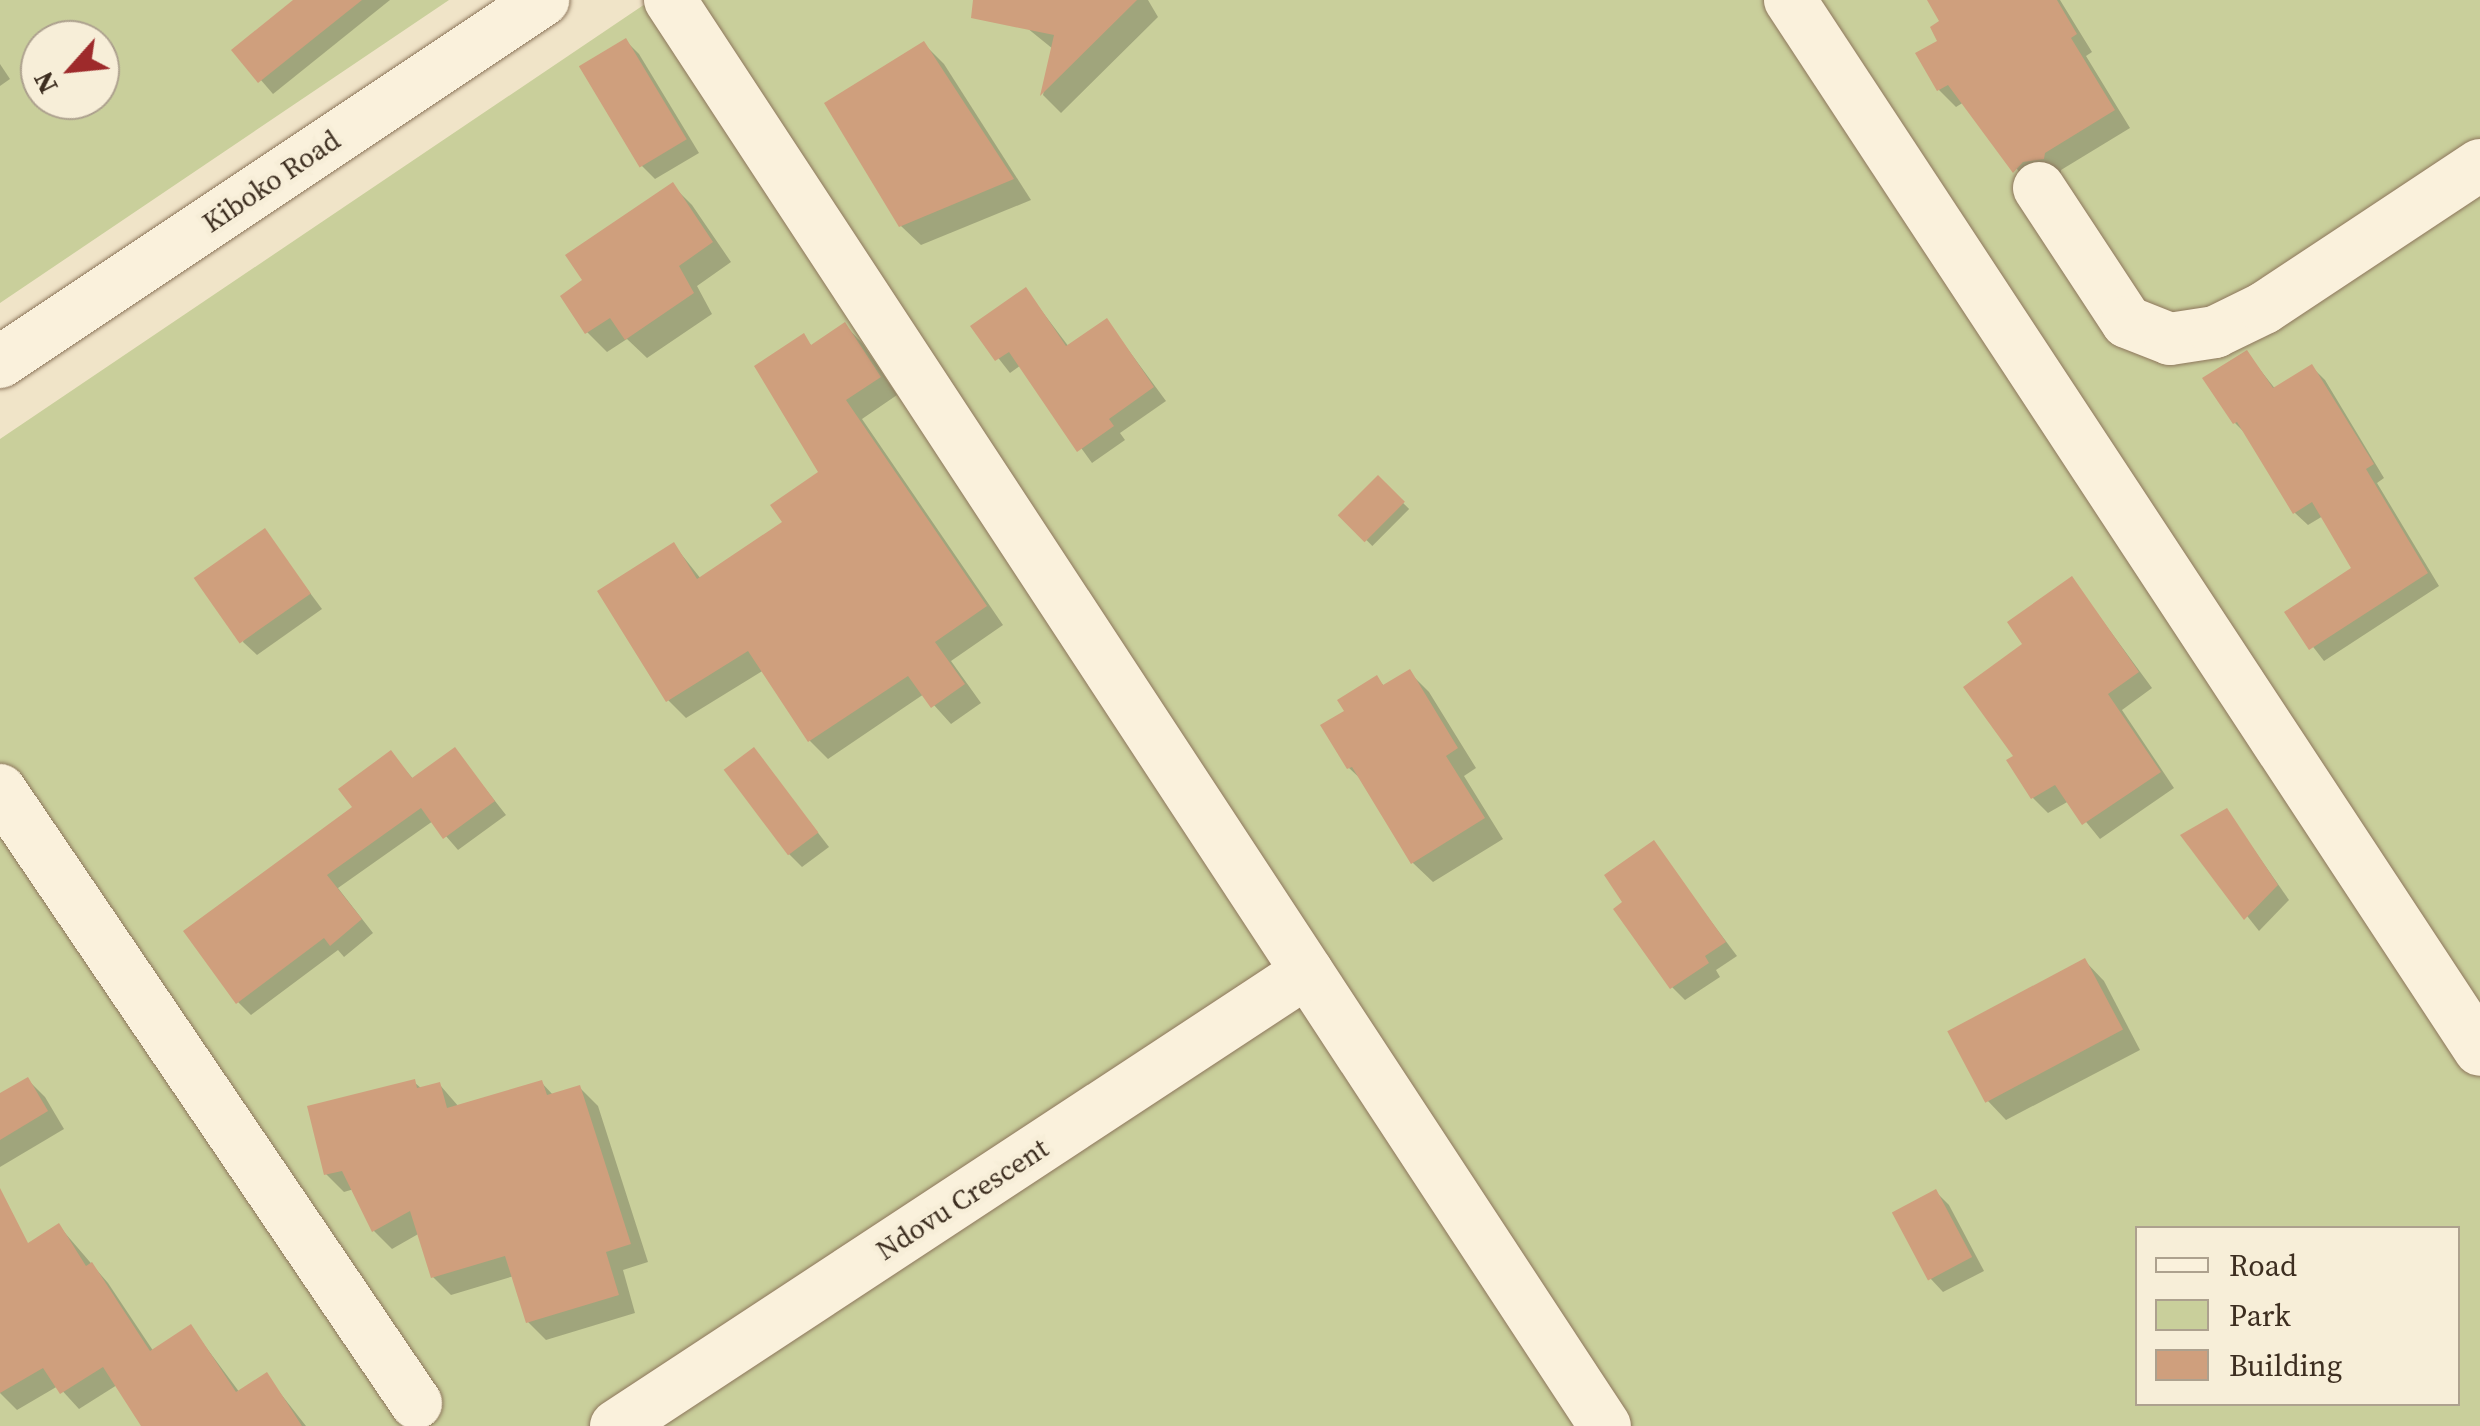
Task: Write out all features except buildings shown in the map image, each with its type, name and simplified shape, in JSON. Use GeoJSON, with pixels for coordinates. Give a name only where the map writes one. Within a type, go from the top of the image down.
{"type":"FeatureCollection","features":[{"type":"Feature","properties":{"kind":"street","name":"Kiboko Road"},"geometry":{"type":"LineString","coordinates":[[0,362],[543,0]]}},
{"type":"Feature","properties":{"kind":"street"},"geometry":{"type":"LineString","coordinates":[[670,0],[1604,1426]]}},
{"type":"Feature","properties":{"kind":"street"},"geometry":{"type":"LineString","coordinates":[[1790,0],[2480,1050]]}},
{"type":"Feature","properties":{"kind":"street"},"geometry":{"type":"LineString","coordinates":[[2039,188],[2127,322],[2170,339],[2215,332],[2264,308],[2480,166]]}},
{"type":"Feature","properties":{"kind":"street"},"geometry":{"type":"LineString","coordinates":[[0,790],[416,1404]]}},
{"type":"Feature","properties":{"kind":"street","name":"Ndovu Crescent"},"geometry":{"type":"LineString","coordinates":[[616,1426],[1307,972]]}},
{"type":"Feature","properties":{"kind":"green space"},"geometry":{"type":"Polygon","coordinates":[[[0,0],[449,0],[0,303],[0,0]]]}},
{"type":"Feature","properties":{"kind":"green space"},"geometry":{"type":"Polygon","coordinates":[[[651,0],[2480,0],[2480,1426],[0,1426],[0,439],[651,0]]]}}]}
